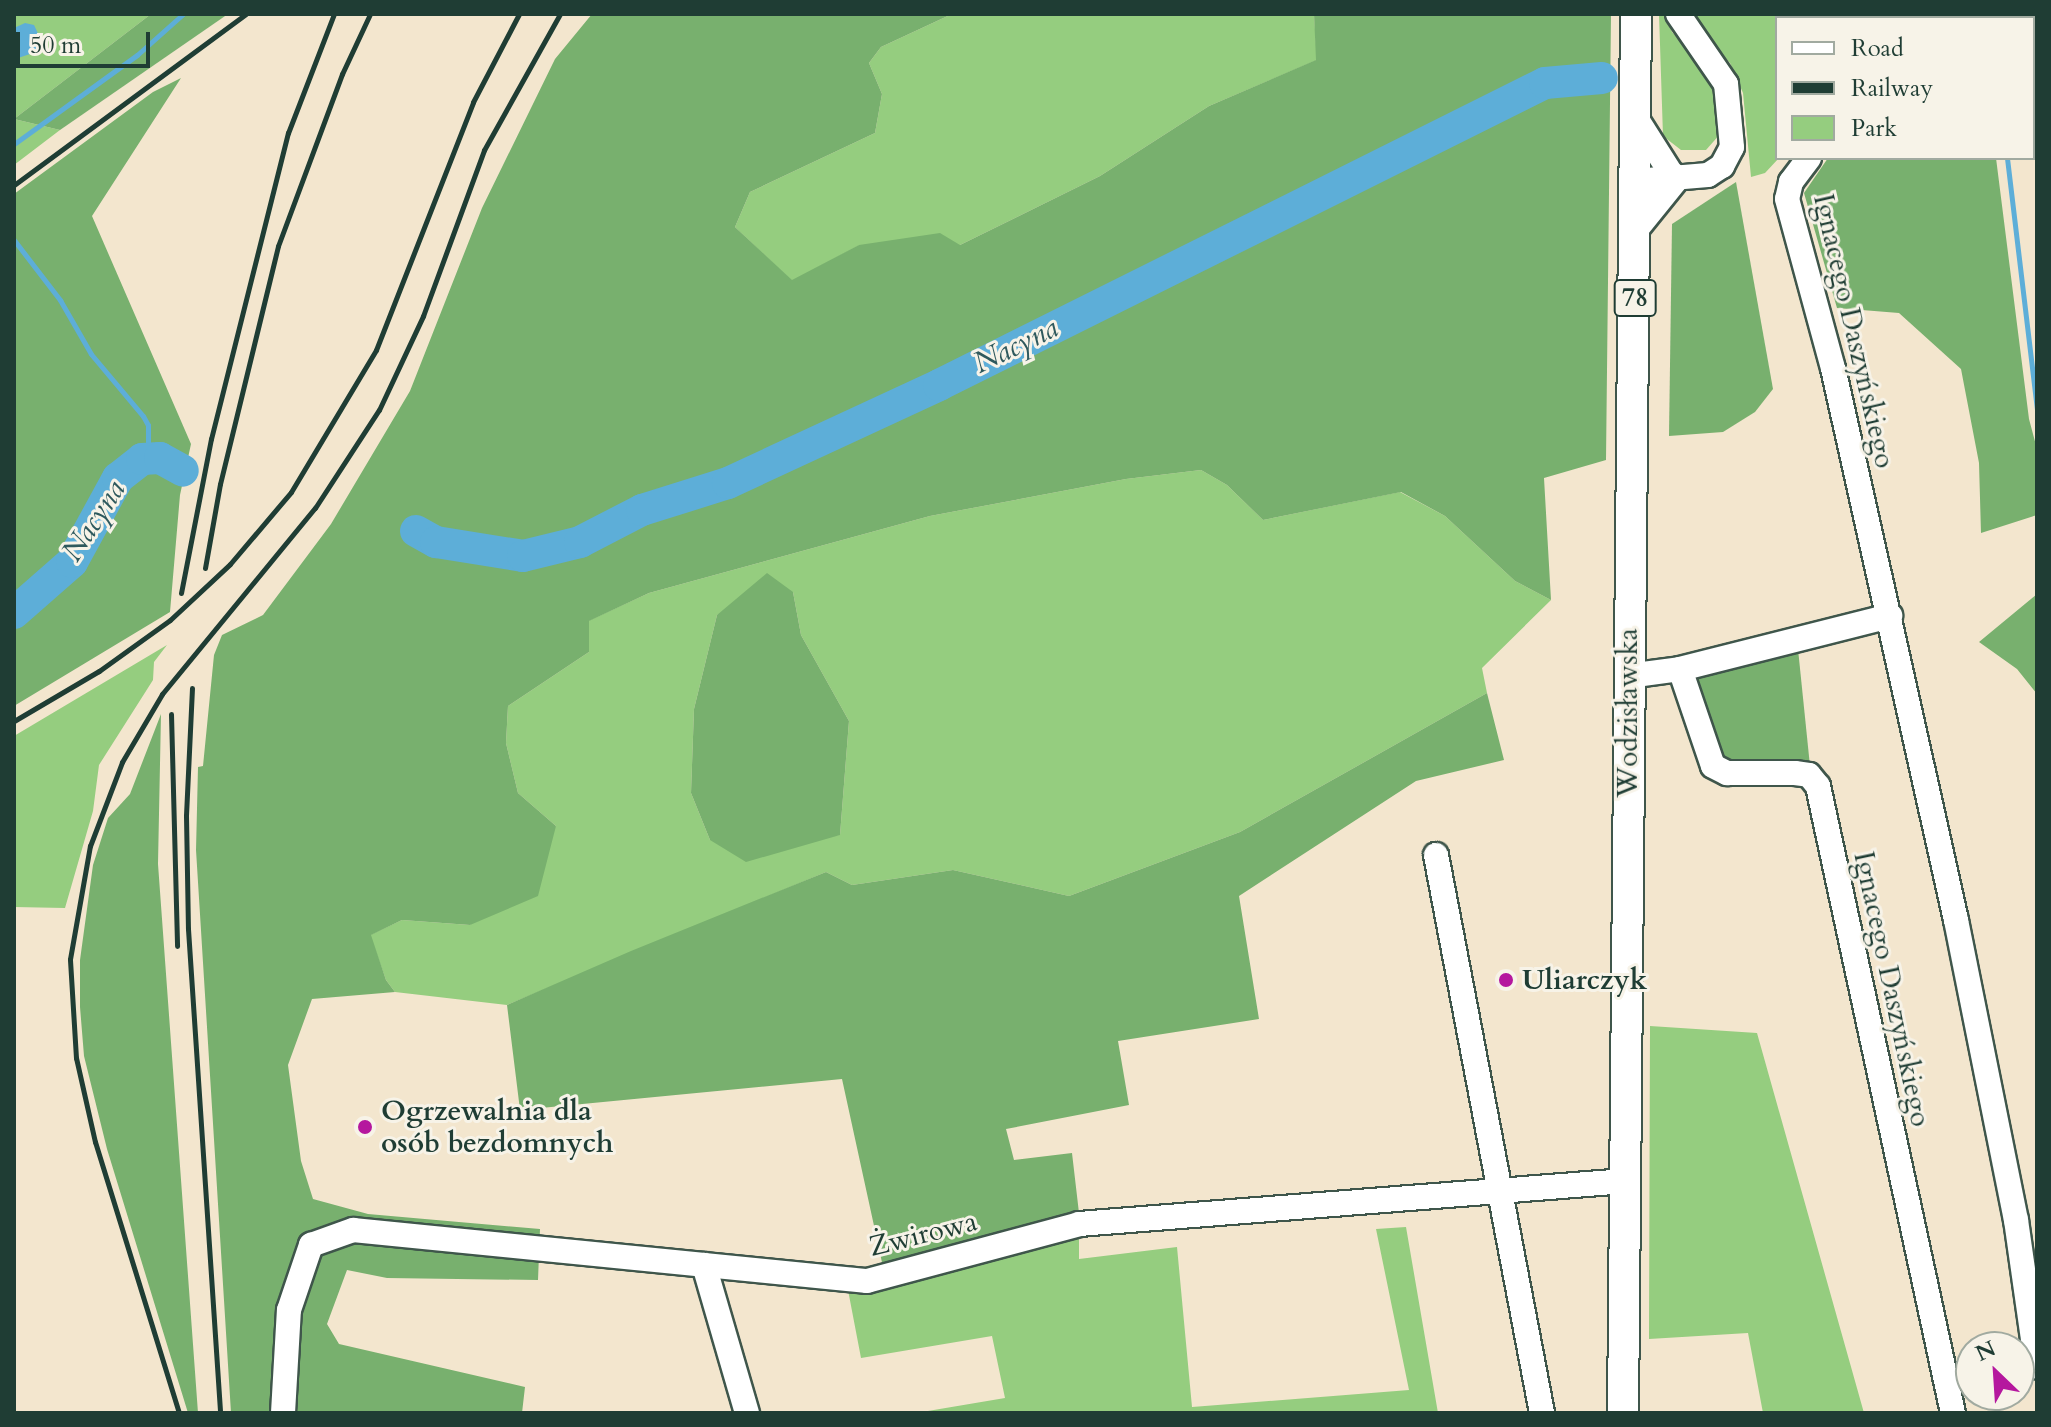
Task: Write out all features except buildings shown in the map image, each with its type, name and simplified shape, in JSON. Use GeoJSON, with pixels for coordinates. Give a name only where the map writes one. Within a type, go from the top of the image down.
{"type":"FeatureCollection","features":[{"type":"Feature","properties":{"kind":"main road","name":"Wodzisławska"},"geometry":{"type":"LineString","coordinates":[[1623,1413],[1636,14]]}},
{"type":"Feature","properties":{"kind":"main road"},"geometry":{"type":"LineString","coordinates":[[1636,225],[1674,178]]}},
{"type":"Feature","properties":{"kind":"street"},"geometry":{"type":"LineString","coordinates":[[1636,181],[1717,170],[1728,156],[1734,129],[1726,84],[1678,14]]}},
{"type":"Feature","properties":{"kind":"street"},"geometry":{"type":"LineString","coordinates":[[1636,118],[1674,178]]}},
{"type":"Feature","properties":{"kind":"street","name":"Ignacego Daszyńskiego"},"geometry":{"type":"LineString","coordinates":[[1808,160],[1791,182],[1787,199],[1833,368],[1890,616],[2016,1220],[2037,1367]]}},
{"type":"Feature","properties":{"kind":"street"},"geometry":{"type":"LineString","coordinates":[[1628,676],[1680,669],[1890,616]]}},
{"type":"Feature","properties":{"kind":"street","name":"Ignacego Daszyńskiego"},"geometry":{"type":"LineString","coordinates":[[1680,669],[1713,766],[1727,773],[1809,775],[1818,786],[1953,1413]]}},
{"type":"Feature","properties":{"kind":"street"},"geometry":{"type":"LineString","coordinates":[[1436,855],[1542,1413]]}},
{"type":"Feature","properties":{"kind":"street","name":"Żwirowa"},"geometry":{"type":"LineString","coordinates":[[283,1413],[289,1310],[311,1245],[353,1230],[528,1244],[867,1281],[1079,1224],[1625,1181]]}},
{"type":"Feature","properties":{"kind":"street"},"geometry":{"type":"LineString","coordinates":[[704,1265],[747,1413]]}},
{"type":"Feature","properties":{"kind":"green space"},"geometry":{"type":"Polygon","coordinates":[[[14,14],[151,14],[14,119],[14,14]]]}},
{"type":"Feature","properties":{"kind":"green space"},"geometry":{"type":"Polygon","coordinates":[[[151,14],[228,14],[60,130],[14,119],[151,14]]]}},
{"type":"Feature","properties":{"kind":"green space"},"geometry":{"type":"Polygon","coordinates":[[[592,14],[952,14],[881,47],[869,63],[882,94],[875,133],[750,192],[735,227],[792,280],[859,245],[940,233],[960,245],[1100,176],[1209,106],[1316,60],[1314,14],[1611,14],[1606,460],[1544,478],[1551,600],[1515,581],[1445,516],[1401,492],[1263,520],[1227,485],[1201,470],[1126,479],[930,516],[649,593],[589,621],[589,652],[508,706],[506,743],[518,793],[556,826],[538,896],[470,925],[402,920],[371,935],[386,980],[395,992],[312,999],[288,1065],[301,1161],[313,1199],[368,1214],[540,1229],[538,1280],[387,1278],[347,1270],[327,1324],[339,1344],[525,1387],[522,1413],[231,1413],[196,850],[198,767],[203,766],[214,655],[222,635],[263,615],[331,524],[410,391],[482,208],[555,59],[592,14]]]}},
{"type":"Feature","properties":{"kind":"green space"},"geometry":{"type":"Polygon","coordinates":[[[952,14],[1314,14],[1317,60],[1209,106],[1100,176],[960,245],[860,245],[792,281],[735,227],[750,192],[875,133],[882,94],[869,63],[881,47],[952,14]]]}},
{"type":"Feature","properties":{"kind":"green space"},"geometry":{"type":"Polygon","coordinates":[[[1659,14],[1666,14],[1672,32],[1713,78],[1721,133],[1706,150],[1681,150],[1663,136],[1659,14]]]}},
{"type":"Feature","properties":{"kind":"green space"},"geometry":{"type":"Polygon","coordinates":[[[1692,14],[1910,14],[1775,16],[1777,160],[1765,173],[1751,177],[1743,93],[1730,63],[1704,38],[1692,14]]]}},
{"type":"Feature","properties":{"kind":"green space"},"geometry":{"type":"Polygon","coordinates":[[[2037,14],[2035,58],[2035,16],[1936,16],[2037,14]]]}},
{"type":"Feature","properties":{"kind":"green space"},"geometry":{"type":"Polygon","coordinates":[[[181,78],[92,216],[191,444],[180,495],[170,612],[14,706],[14,194],[153,92],[181,78]]]}},
{"type":"Feature","properties":{"kind":"green space"},"geometry":{"type":"Polygon","coordinates":[[[14,119],[60,130],[14,165],[14,119]]]}},
{"type":"Feature","properties":{"kind":"green space"},"geometry":{"type":"Polygon","coordinates":[[[1827,160],[1996,160],[2029,419],[2037,449],[2037,515],[1981,533],[1979,463],[1961,369],[1899,313],[1837,308],[1804,193],[1827,160]]]}},
{"type":"Feature","properties":{"kind":"green space"},"geometry":{"type":"Polygon","coordinates":[[[1736,182],[1773,389],[1755,412],[1723,432],[1669,436],[1672,224],[1736,182]]]}},
{"type":"Feature","properties":{"kind":"green space"},"geometry":{"type":"Polygon","coordinates":[[[1201,470],[1227,485],[1263,520],[1400,492],[1445,516],[1515,581],[1551,600],[1482,668],[1487,693],[1240,832],[1069,896],[953,870],[852,885],[826,872],[507,1005],[395,992],[386,980],[370,935],[402,920],[470,925],[556,826],[518,793],[506,743],[508,706],[589,652],[588,621],[649,593],[930,516],[1126,479],[1201,470]],[[793,592],[717,615],[694,709],[691,793],[710,840],[840,835],[849,721],[801,635],[793,592]]]}},
{"type":"Feature","properties":{"kind":"green space"},"geometry":{"type":"Polygon","coordinates":[[[767,573],[793,592],[801,635],[849,721],[840,835],[746,862],[710,840],[691,793],[694,709],[717,615],[767,573]]]}},
{"type":"Feature","properties":{"kind":"green space"},"geometry":{"type":"Polygon","coordinates":[[[2037,594],[2037,694],[2017,669],[1979,642],[2037,594]]]}},
{"type":"Feature","properties":{"kind":"green space"},"geometry":{"type":"Polygon","coordinates":[[[167,645],[154,662],[153,680],[99,765],[93,811],[65,908],[14,907],[14,736],[167,645]]]}},
{"type":"Feature","properties":{"kind":"green space"},"geometry":{"type":"Polygon","coordinates":[[[1798,649],[1810,766],[1725,767],[1687,675],[1798,649]]]}},
{"type":"Feature","properties":{"kind":"green space"},"geometry":{"type":"Polygon","coordinates":[[[1487,693],[1504,760],[1416,781],[1239,896],[1259,1019],[1118,1041],[1129,1105],[1006,1129],[1014,1160],[1072,1153],[1079,1213],[883,1267],[842,1079],[520,1110],[507,1005],[631,951],[826,872],[852,885],[953,870],[1069,896],[1240,832],[1487,693]]]}},
{"type":"Feature","properties":{"kind":"green space"},"geometry":{"type":"Polygon","coordinates":[[[161,714],[158,864],[198,1413],[188,1413],[107,1149],[84,1056],[80,1007],[80,960],[93,865],[108,818],[130,794],[161,714]]]}},
{"type":"Feature","properties":{"kind":"green space"},"geometry":{"type":"Polygon","coordinates":[[[1650,1026],[1757,1033],[1864,1413],[1763,1413],[1748,1333],[1649,1339],[1650,1026]]]}},
{"type":"Feature","properties":{"kind":"green space"},"geometry":{"type":"Polygon","coordinates":[[[1406,1227],[1438,1413],[916,1413],[1005,1398],[992,1336],[861,1358],[848,1290],[1079,1232],[1079,1259],[1177,1247],[1192,1407],[1409,1390],[1376,1229],[1406,1227]]]}},
{"type":"Feature","properties":{"kind":"water"},"geometry":{"type":"Polygon","coordinates":[[[25,23],[34,25],[42,42],[33,53],[18,58],[14,28],[25,23]]]}},
{"type":"Feature","properties":{"kind":"waterway"},"geometry":{"type":"LineString","coordinates":[[14,144],[137,55],[183,14]]}},
{"type":"Feature","properties":{"kind":"waterway","name":"Nacyna"},"geometry":{"type":"LineString","coordinates":[[416,531],[436,542],[523,556],[580,542],[642,510],[728,483],[939,385],[1545,83],[1602,78]]}},
{"type":"Feature","properties":{"kind":"waterway"},"geometry":{"type":"LineString","coordinates":[[2007,160],[2037,409]]}},
{"type":"Feature","properties":{"kind":"waterway"},"geometry":{"type":"LineString","coordinates":[[14,240],[60,300],[91,354],[143,416],[148,425],[148,459]]}},
{"type":"Feature","properties":{"kind":"waterway","name":"Nacyna"},"geometry":{"type":"LineString","coordinates":[[14,613],[72,562],[118,478],[142,459],[160,458],[183,471]]}},
{"type":"Feature","properties":{"kind":"railway"},"geometry":{"type":"LineString","coordinates":[[14,185],[246,14]]}},
{"type":"Feature","properties":{"kind":"railway"},"geometry":{"type":"LineString","coordinates":[[181,593],[211,439],[288,133],[334,14]]}},
{"type":"Feature","properties":{"kind":"railway"},"geometry":{"type":"LineString","coordinates":[[205,568],[220,484],[278,246],[342,74],[370,14]]}},
{"type":"Feature","properties":{"kind":"railway"},"geometry":{"type":"LineString","coordinates":[[14,721],[99,671],[170,620],[230,564],[291,492],[376,350],[473,102],[519,14]]}},
{"type":"Feature","properties":{"kind":"railway"},"geometry":{"type":"LineString","coordinates":[[179,1413],[95,1142],[76,1058],[70,959],[90,846],[122,762],[162,694],[315,508],[379,410],[423,316],[484,150],[560,14]]}},
{"type":"Feature","properties":{"kind":"railway"},"geometry":{"type":"LineString","coordinates":[[192,688],[186,816],[188,929],[220,1413]]}},
{"type":"Feature","properties":{"kind":"railway"},"geometry":{"type":"LineString","coordinates":[[171,714],[177,946]]}},
{"type":"Feature","properties":{"kind":"place","name":"Uliarczyk"},"geometry":{"type":"Point","coordinates":[1506,980]}},
{"type":"Feature","properties":{"kind":"place","name":"Ogrzewalnia dla osób bezdomnych"},"geometry":{"type":"Point","coordinates":[365,1127]}}]}
